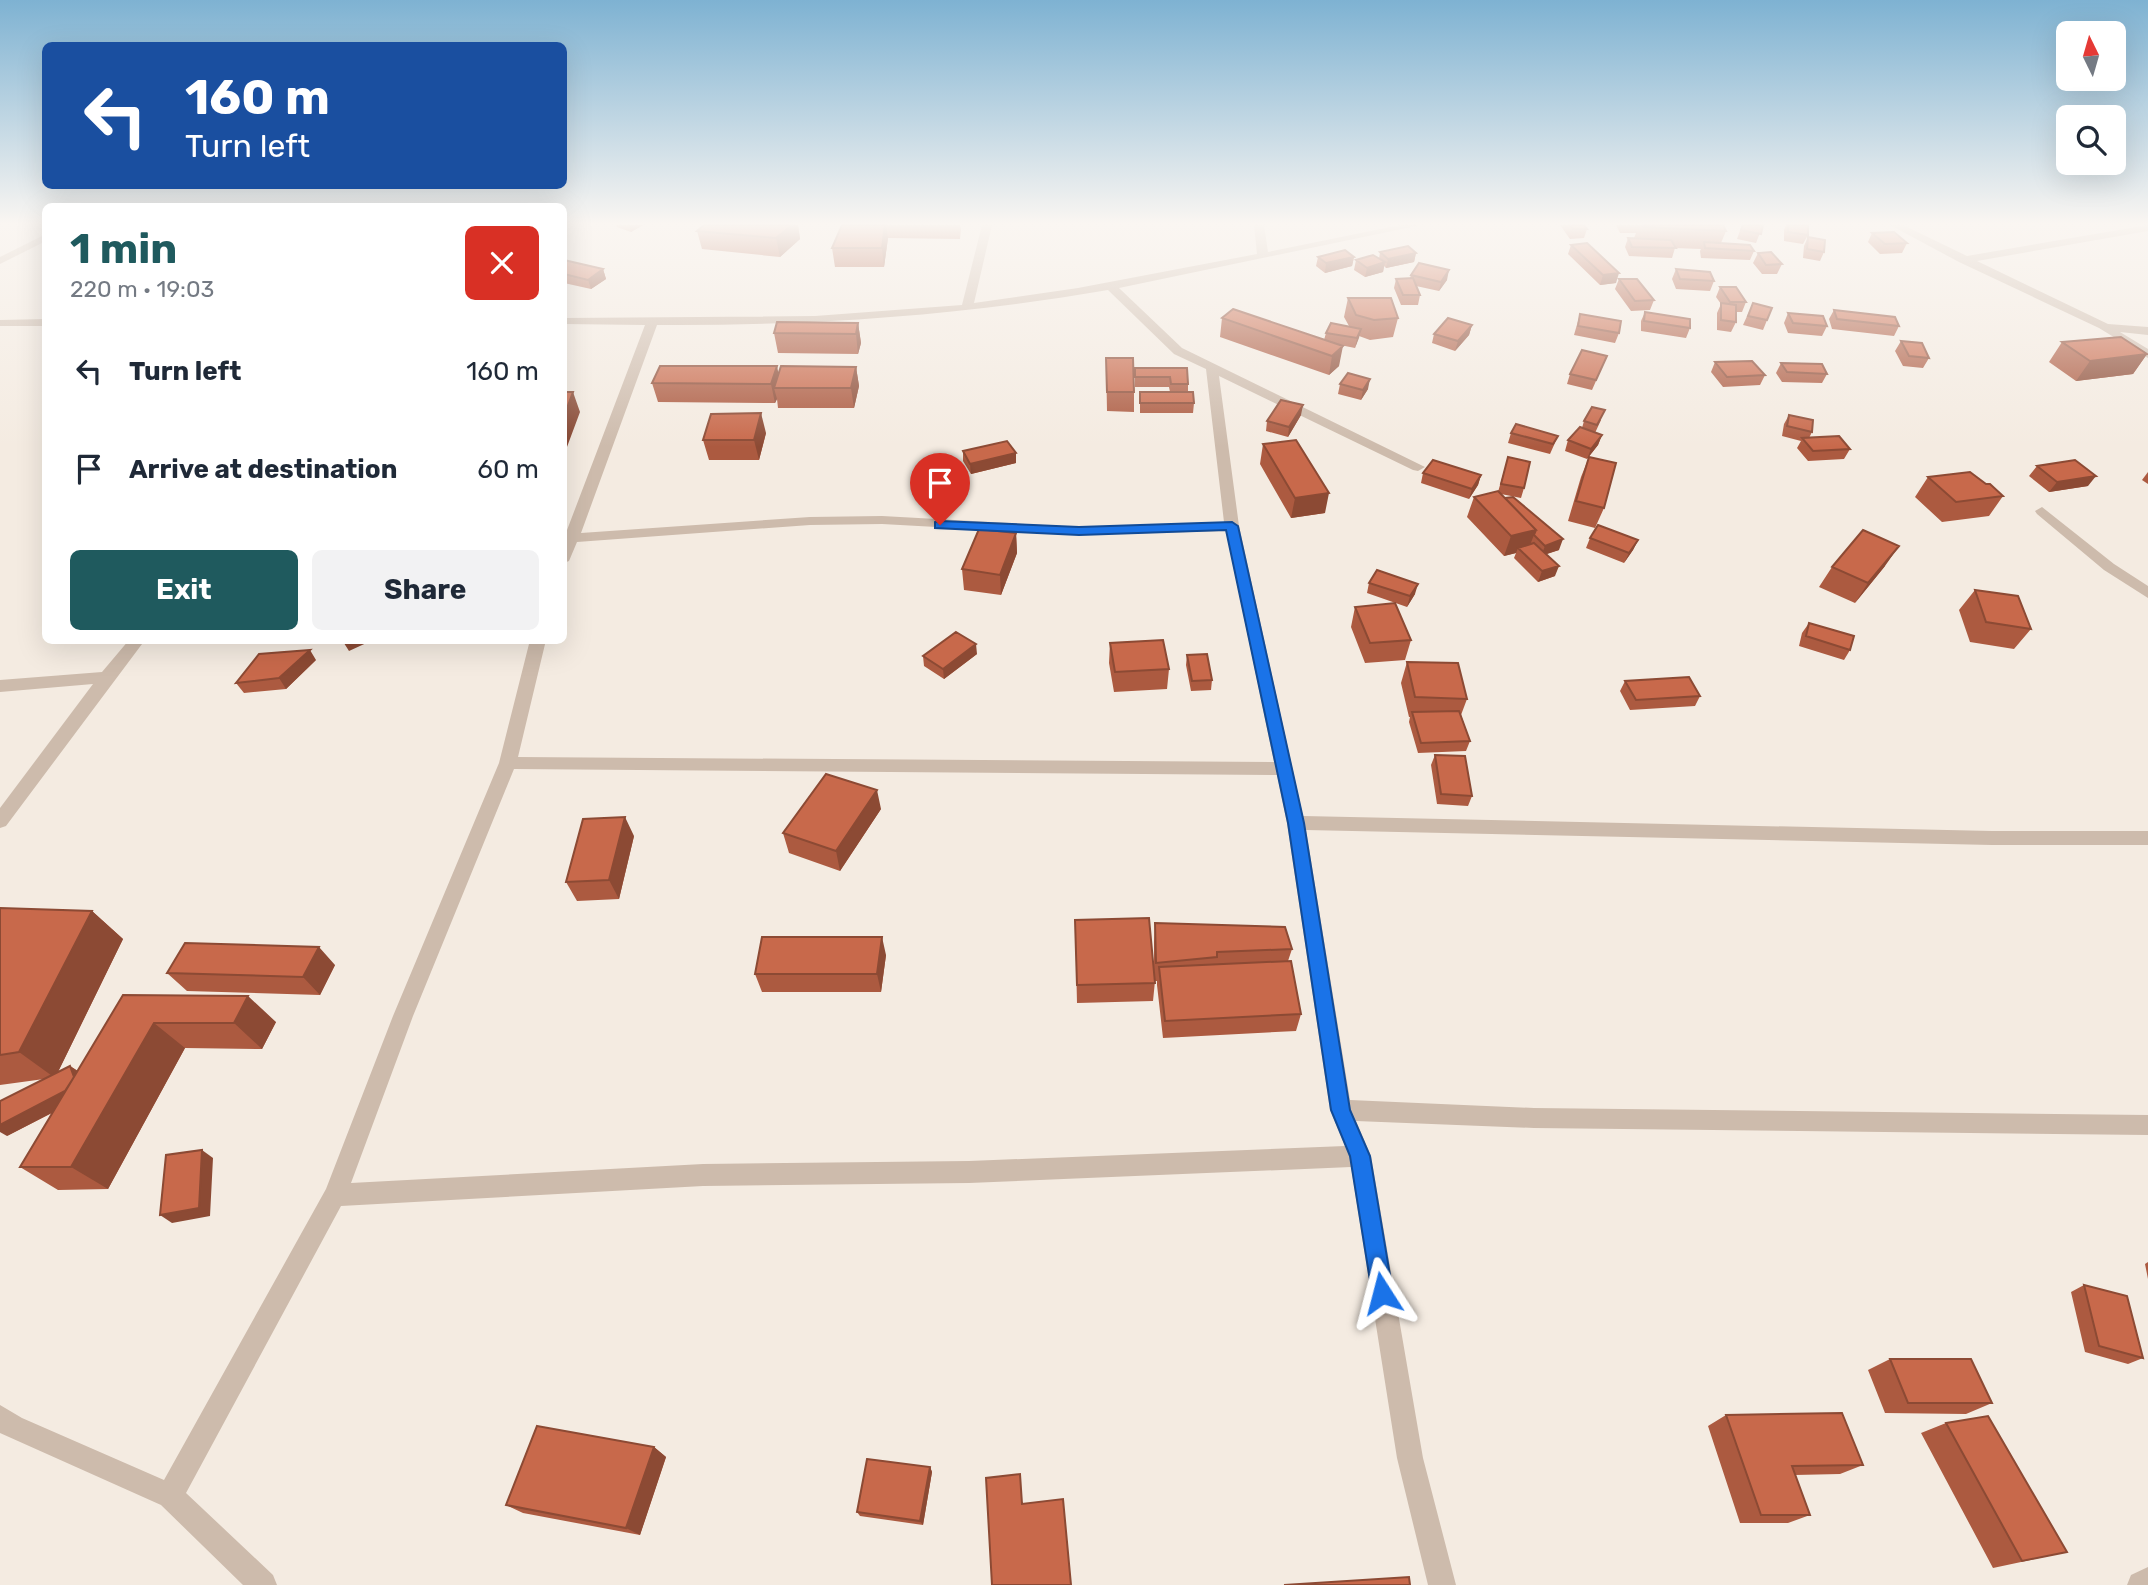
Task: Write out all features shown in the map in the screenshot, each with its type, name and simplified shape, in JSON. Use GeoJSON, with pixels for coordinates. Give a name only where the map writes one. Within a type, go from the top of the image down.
{"type":"FeatureCollection","features":[{"type":"Feature","properties":{"kind":"street"},"geometry":{"type":"LineString","coordinates":[[967,308],[969,299]]}},
{"type":"Feature","properties":{"kind":"street"},"geometry":{"type":"LineString","coordinates":[[567,321],[902,314],[1024,299]]}},
{"type":"Feature","properties":{"kind":"street"},"geometry":{"type":"LineString","coordinates":[[1125,299],[1178,351],[1418,467]]}},
{"type":"Feature","properties":{"kind":"street"},"geometry":{"type":"LineString","coordinates":[[2046,299],[2103,326],[2148,354]]}},
{"type":"Feature","properties":{"kind":"street"},"geometry":{"type":"LineString","coordinates":[[567,549],[571,538],[570,518],[652,321]]}},
{"type":"Feature","properties":{"kind":"street"},"geometry":{"type":"LineString","coordinates":[[0,323],[42,322]]}},
{"type":"Feature","properties":{"kind":"street"},"geometry":{"type":"LineString","coordinates":[[2103,326],[2148,331]]}},
{"type":"Feature","properties":{"kind":"street"},"geometry":{"type":"LineString","coordinates":[[1212,369],[1232,526],[1296,823],[1340,1110],[1360,1156],[1410,1458],[1442,1585]]}},
{"type":"Feature","properties":{"kind":"street"},"geometry":{"type":"LineString","coordinates":[[2042,511],[2109,567],[2148,593]]}},
{"type":"Feature","properties":{"kind":"street"},"geometry":{"type":"LineString","coordinates":[[571,538],[652,530],[810,521],[882,520],[1079,531],[1232,526]]}},
{"type":"Feature","properties":{"kind":"street"},"geometry":{"type":"LineString","coordinates":[[0,821],[135,644]]}},
{"type":"Feature","properties":{"kind":"street"},"geometry":{"type":"LineString","coordinates":[[170,1496],[335,1195],[403,1016],[508,764],[537,644]]}},
{"type":"Feature","properties":{"kind":"street"},"geometry":{"type":"LineString","coordinates":[[0,686],[107,677]]}},
{"type":"Feature","properties":{"kind":"street"},"geometry":{"type":"LineString","coordinates":[[508,764],[1284,769]]}},
{"type":"Feature","properties":{"kind":"street"},"geometry":{"type":"LineString","coordinates":[[1296,823],[2145,841]]}},
{"type":"Feature","properties":{"kind":"street"},"geometry":{"type":"LineString","coordinates":[[1340,1110],[1534,1118],[2148,1125]]}},
{"type":"Feature","properties":{"kind":"street"},"geometry":{"type":"LineString","coordinates":[[335,1195],[703,1175],[969,1172],[1360,1156]]}},
{"type":"Feature","properties":{"kind":"street"},"geometry":{"type":"LineString","coordinates":[[0,1418],[13,1427],[170,1496],[263,1585]]}},
{"type":"Feature","properties":{"kind":"street"},"geometry":{"type":"LineString","coordinates":[[2141,1585],[2148,1581]]}},
{"type":"Feature","properties":{"kind":"building"},"geometry":{"type":"Polygon","coordinates":[[[1348,299],[1391,299],[1398,318],[1374,320],[1356,315],[1348,299]]]}},
{"type":"Feature","properties":{"kind":"building"},"geometry":{"type":"Polygon","coordinates":[[[1728,299],[1744,299],[1746,302],[1730,302],[1728,299]]]}},
{"type":"Feature","properties":{"kind":"building"},"geometry":{"type":"Polygon","coordinates":[[[1721,303],[1736,305],[1736,322],[1721,320],[1721,303]]]}},
{"type":"Feature","properties":{"kind":"building"},"geometry":{"type":"Polygon","coordinates":[[[1753,303],[1772,308],[1767,320],[1748,316],[1753,303]]]}},
{"type":"Feature","properties":{"kind":"building"},"geometry":{"type":"Polygon","coordinates":[[[1233,309],[1343,346],[1332,356],[1222,318],[1233,309]]]}},
{"type":"Feature","properties":{"kind":"building"},"geometry":{"type":"Polygon","coordinates":[[[1834,310],[1895,317],[1899,326],[1837,319],[1834,310]]]}},
{"type":"Feature","properties":{"kind":"building"},"geometry":{"type":"Polygon","coordinates":[[[1645,312],[1690,319],[1690,328],[1644,321],[1645,312]]]}},
{"type":"Feature","properties":{"kind":"building"},"geometry":{"type":"Polygon","coordinates":[[[1788,313],[1823,316],[1827,326],[1793,323],[1788,313]]]}},
{"type":"Feature","properties":{"kind":"building"},"geometry":{"type":"Polygon","coordinates":[[[1580,314],[1621,321],[1619,333],[1578,326],[1580,314]]]}},
{"type":"Feature","properties":{"kind":"building"},"geometry":{"type":"Polygon","coordinates":[[[1448,318],[1472,325],[1458,341],[1434,334],[1448,318]]]}},
{"type":"Feature","properties":{"kind":"building"},"geometry":{"type":"Polygon","coordinates":[[[777,322],[858,323],[856,334],[774,333],[777,322]]]}},
{"type":"Feature","properties":{"kind":"building"},"geometry":{"type":"Polygon","coordinates":[[[1331,323],[1361,329],[1357,338],[1326,333],[1331,323]]]}},
{"type":"Feature","properties":{"kind":"building"},"geometry":{"type":"Polygon","coordinates":[[[2121,337],[2147,354],[2090,361],[2062,342],[2121,337]]]}},
{"type":"Feature","properties":{"kind":"building"},"geometry":{"type":"Polygon","coordinates":[[[1901,341],[1922,343],[1929,358],[1909,356],[1901,341]]]}},
{"type":"Feature","properties":{"kind":"building"},"geometry":{"type":"Polygon","coordinates":[[[1582,350],[1607,356],[1596,380],[1570,374],[1582,350]]]}},
{"type":"Feature","properties":{"kind":"building"},"geometry":{"type":"Polygon","coordinates":[[[1106,358],[1133,358],[1134,392],[1107,392],[1106,358]]]}},
{"type":"Feature","properties":{"kind":"building"},"geometry":{"type":"Polygon","coordinates":[[[1752,361],[1765,375],[1727,377],[1715,362],[1752,361]]]}},
{"type":"Feature","properties":{"kind":"building"},"geometry":{"type":"Polygon","coordinates":[[[1781,363],[1822,364],[1827,374],[1787,372],[1781,363]]]}},
{"type":"Feature","properties":{"kind":"building"},"geometry":{"type":"Polygon","coordinates":[[[660,366],[777,366],[771,384],[652,383],[660,366]]]}},
{"type":"Feature","properties":{"kind":"building"},"geometry":{"type":"Polygon","coordinates":[[[781,366],[856,367],[851,388],[774,388],[781,366]]]}},
{"type":"Feature","properties":{"kind":"building"},"geometry":{"type":"Polygon","coordinates":[[[1135,368],[1187,368],[1188,384],[1171,384],[1170,377],[1135,377],[1135,368]]]}},
{"type":"Feature","properties":{"kind":"building"},"geometry":{"type":"Polygon","coordinates":[[[1348,373],[1370,379],[1363,390],[1340,384],[1348,373]]]}},
{"type":"Feature","properties":{"kind":"building"},"geometry":{"type":"Polygon","coordinates":[[[567,392],[573,392],[567,408],[567,392]]]}},
{"type":"Feature","properties":{"kind":"building"},"geometry":{"type":"Polygon","coordinates":[[[1140,392],[1193,392],[1194,403],[1140,403],[1140,392]]]}},
{"type":"Feature","properties":{"kind":"building"},"geometry":{"type":"Polygon","coordinates":[[[1281,400],[1303,405],[1289,427],[1267,421],[1281,400]]]}},
{"type":"Feature","properties":{"kind":"building"},"geometry":{"type":"Polygon","coordinates":[[[1592,407],[1605,410],[1597,425],[1584,421],[1592,407]]]}},
{"type":"Feature","properties":{"kind":"building"},"geometry":{"type":"Polygon","coordinates":[[[761,413],[754,440],[703,440],[711,414],[761,413]]]}},
{"type":"Feature","properties":{"kind":"building"},"geometry":{"type":"Polygon","coordinates":[[[1789,415],[1813,420],[1812,432],[1787,426],[1789,415]]]}},
{"type":"Feature","properties":{"kind":"building"},"geometry":{"type":"Polygon","coordinates":[[[1516,424],[1558,436],[1553,444],[1511,433],[1516,424]]]}},
{"type":"Feature","properties":{"kind":"building"},"geometry":{"type":"Polygon","coordinates":[[[1580,427],[1602,435],[1591,449],[1568,440],[1580,427]]]}},
{"type":"Feature","properties":{"kind":"building"},"geometry":{"type":"Polygon","coordinates":[[[1839,436],[1850,449],[1813,451],[1802,438],[1839,436]]]}},
{"type":"Feature","properties":{"kind":"building"},"geometry":{"type":"Polygon","coordinates":[[[1296,440],[1329,493],[1295,498],[1263,444],[1296,440]]]}},
{"type":"Feature","properties":{"kind":"building"},"geometry":{"type":"Polygon","coordinates":[[[1007,441],[1016,453],[970,464],[963,451],[1007,441]]]}},
{"type":"Feature","properties":{"kind":"building"},"geometry":{"type":"Polygon","coordinates":[[[1508,457],[1530,462],[1524,488],[1501,484],[1508,457]]]}},
{"type":"Feature","properties":{"kind":"building"},"geometry":{"type":"Polygon","coordinates":[[[1589,457],[1616,463],[1604,508],[1576,501],[1589,457]]]}},
{"type":"Feature","properties":{"kind":"building"},"geometry":{"type":"Polygon","coordinates":[[[1433,460],[1481,475],[1472,489],[1423,473],[1433,460]]]}},
{"type":"Feature","properties":{"kind":"building"},"geometry":{"type":"Polygon","coordinates":[[[2075,460],[2096,476],[2057,482],[2037,466],[2075,460]]]}},
{"type":"Feature","properties":{"kind":"building"},"geometry":{"type":"Polygon","coordinates":[[[1970,472],[2003,496],[1956,502],[1928,477],[1970,472]]]}},
{"type":"Feature","properties":{"kind":"building"},"geometry":{"type":"Polygon","coordinates":[[[1498,491],[1536,530],[1511,536],[1474,497],[1498,491]]]}},
{"type":"Feature","properties":{"kind":"building"},"geometry":{"type":"Polygon","coordinates":[[[1513,497],[1563,539],[1545,546],[1534,535],[1536,530],[1505,498],[1513,497]]]}},
{"type":"Feature","properties":{"kind":"building"},"geometry":{"type":"Polygon","coordinates":[[[1598,525],[1638,540],[1629,553],[1590,538],[1598,525]]]}},
{"type":"Feature","properties":{"kind":"building"},"geometry":{"type":"Polygon","coordinates":[[[979,529],[1016,533],[1000,575],[962,569],[979,529]]]}},
{"type":"Feature","properties":{"kind":"building"},"geometry":{"type":"Polygon","coordinates":[[[1863,530],[1899,546],[1868,583],[1832,567],[1863,530]]]}},
{"type":"Feature","properties":{"kind":"building"},"geometry":{"type":"Polygon","coordinates":[[[1534,543],[1559,566],[1542,571],[1518,548],[1534,543]]]}},
{"type":"Feature","properties":{"kind":"building"},"geometry":{"type":"Polygon","coordinates":[[[1377,570],[1418,584],[1410,596],[1369,583],[1377,570]]]}},
{"type":"Feature","properties":{"kind":"building"},"geometry":{"type":"Polygon","coordinates":[[[1975,590],[2018,596],[2031,629],[1986,622],[1975,590]]]}},
{"type":"Feature","properties":{"kind":"building"},"geometry":{"type":"Polygon","coordinates":[[[1395,603],[1411,640],[1370,643],[1355,607],[1395,603]]]}},
{"type":"Feature","properties":{"kind":"building"},"geometry":{"type":"Polygon","coordinates":[[[1809,623],[1854,636],[1850,650],[1806,636],[1809,623]]]}},
{"type":"Feature","properties":{"kind":"building"},"geometry":{"type":"Polygon","coordinates":[[[956,632],[976,644],[943,669],[923,656],[956,632]]]}},
{"type":"Feature","properties":{"kind":"building"},"geometry":{"type":"Polygon","coordinates":[[[1163,640],[1169,669],[1115,672],[1110,643],[1163,640]]]}},
{"type":"Feature","properties":{"kind":"building"},"geometry":{"type":"Polygon","coordinates":[[[310,650],[279,678],[236,683],[259,654],[310,650]]]}},
{"type":"Feature","properties":{"kind":"building"},"geometry":{"type":"Polygon","coordinates":[[[1207,654],[1212,680],[1192,681],[1187,655],[1207,654]]]}},
{"type":"Feature","properties":{"kind":"building"},"geometry":{"type":"Polygon","coordinates":[[[1407,662],[1458,663],[1467,699],[1415,697],[1407,662]]]}},
{"type":"Feature","properties":{"kind":"building"},"geometry":{"type":"Polygon","coordinates":[[[1689,677],[1700,696],[1636,700],[1625,681],[1689,677]]]}},
{"type":"Feature","properties":{"kind":"building"},"geometry":{"type":"Polygon","coordinates":[[[1459,711],[1470,741],[1421,743],[1412,712],[1459,711]]]}},
{"type":"Feature","properties":{"kind":"building"},"geometry":{"type":"Polygon","coordinates":[[[1435,755],[1465,756],[1472,796],[1441,794],[1435,755]]]}},
{"type":"Feature","properties":{"kind":"building"},"geometry":{"type":"Polygon","coordinates":[[[826,774],[877,790],[836,851],[783,833],[826,774]]]}},
{"type":"Feature","properties":{"kind":"building"},"geometry":{"type":"Polygon","coordinates":[[[625,817],[609,880],[566,882],[583,819],[625,817]]]}},
{"type":"Feature","properties":{"kind":"building"},"geometry":{"type":"Polygon","coordinates":[[[0,908],[92,911],[19,1052],[0,1055],[0,908]]]}},
{"type":"Feature","properties":{"kind":"building"},"geometry":{"type":"Polygon","coordinates":[[[1149,918],[1155,983],[1077,985],[1075,920],[1149,918]]]}},
{"type":"Feature","properties":{"kind":"building"},"geometry":{"type":"Polygon","coordinates":[[[1155,923],[1285,927],[1292,949],[1217,952],[1217,957],[1156,963],[1155,923]]]}},
{"type":"Feature","properties":{"kind":"building"},"geometry":{"type":"Polygon","coordinates":[[[762,937],[882,937],[877,974],[755,974],[762,937]]]}},
{"type":"Feature","properties":{"kind":"building"},"geometry":{"type":"Polygon","coordinates":[[[185,943],[319,947],[303,977],[167,973],[185,943]]]}},
{"type":"Feature","properties":{"kind":"building"},"geometry":{"type":"Polygon","coordinates":[[[1291,961],[1301,1014],[1165,1021],[1159,967],[1291,961]]]}},
{"type":"Feature","properties":{"kind":"building"},"geometry":{"type":"Polygon","coordinates":[[[123,995],[248,996],[234,1023],[154,1023],[71,1167],[20,1167],[123,995]]]}},
{"type":"Feature","properties":{"kind":"building"},"geometry":{"type":"Polygon","coordinates":[[[70,1066],[74,1077],[65,1091],[0,1125],[0,1101],[70,1066]]]}},
{"type":"Feature","properties":{"kind":"building"},"geometry":{"type":"Polygon","coordinates":[[[202,1150],[199,1208],[160,1215],[166,1155],[202,1150]]]}},
{"type":"Feature","properties":{"kind":"building"},"geometry":{"type":"Polygon","coordinates":[[[2084,1285],[2127,1296],[2143,1358],[2099,1346],[2084,1285]]]}},
{"type":"Feature","properties":{"kind":"building"},"geometry":{"type":"Polygon","coordinates":[[[1890,1359],[1971,1359],[1992,1403],[1908,1403],[1890,1359]]]}},
{"type":"Feature","properties":{"kind":"building"},"geometry":{"type":"Polygon","coordinates":[[[1842,1413],[1863,1465],[1792,1466],[1810,1515],[1761,1515],[1726,1415],[1842,1413]]]}},
{"type":"Feature","properties":{"kind":"building"},"geometry":{"type":"Polygon","coordinates":[[[1988,1416],[2067,1552],[2022,1561],[1946,1423],[1988,1416]]]}},
{"type":"Feature","properties":{"kind":"building"},"geometry":{"type":"Polygon","coordinates":[[[537,1426],[654,1447],[626,1528],[506,1505],[537,1426]]]}},
{"type":"Feature","properties":{"kind":"building"},"geometry":{"type":"Polygon","coordinates":[[[867,1459],[930,1467],[920,1521],[857,1512],[867,1459]]]}},
{"type":"Feature","properties":{"kind":"building"},"geometry":{"type":"Polygon","coordinates":[[[1020,1474],[1022,1504],[1063,1499],[1071,1585],[992,1585],[986,1478],[1020,1474]]]}},
{"type":"Feature","properties":{"kind":"building"},"geometry":{"type":"Polygon","coordinates":[[[1409,1577],[1410,1585],[1284,1585],[1409,1577]]]}},
{"type":"Feature","properties":{"kind":"route"},"geometry":{"type":"LineString","coordinates":[[940,525],[1079,531],[1232,526],[1296,823],[1340,1110],[1360,1156],[1382,1293]]}}]}
